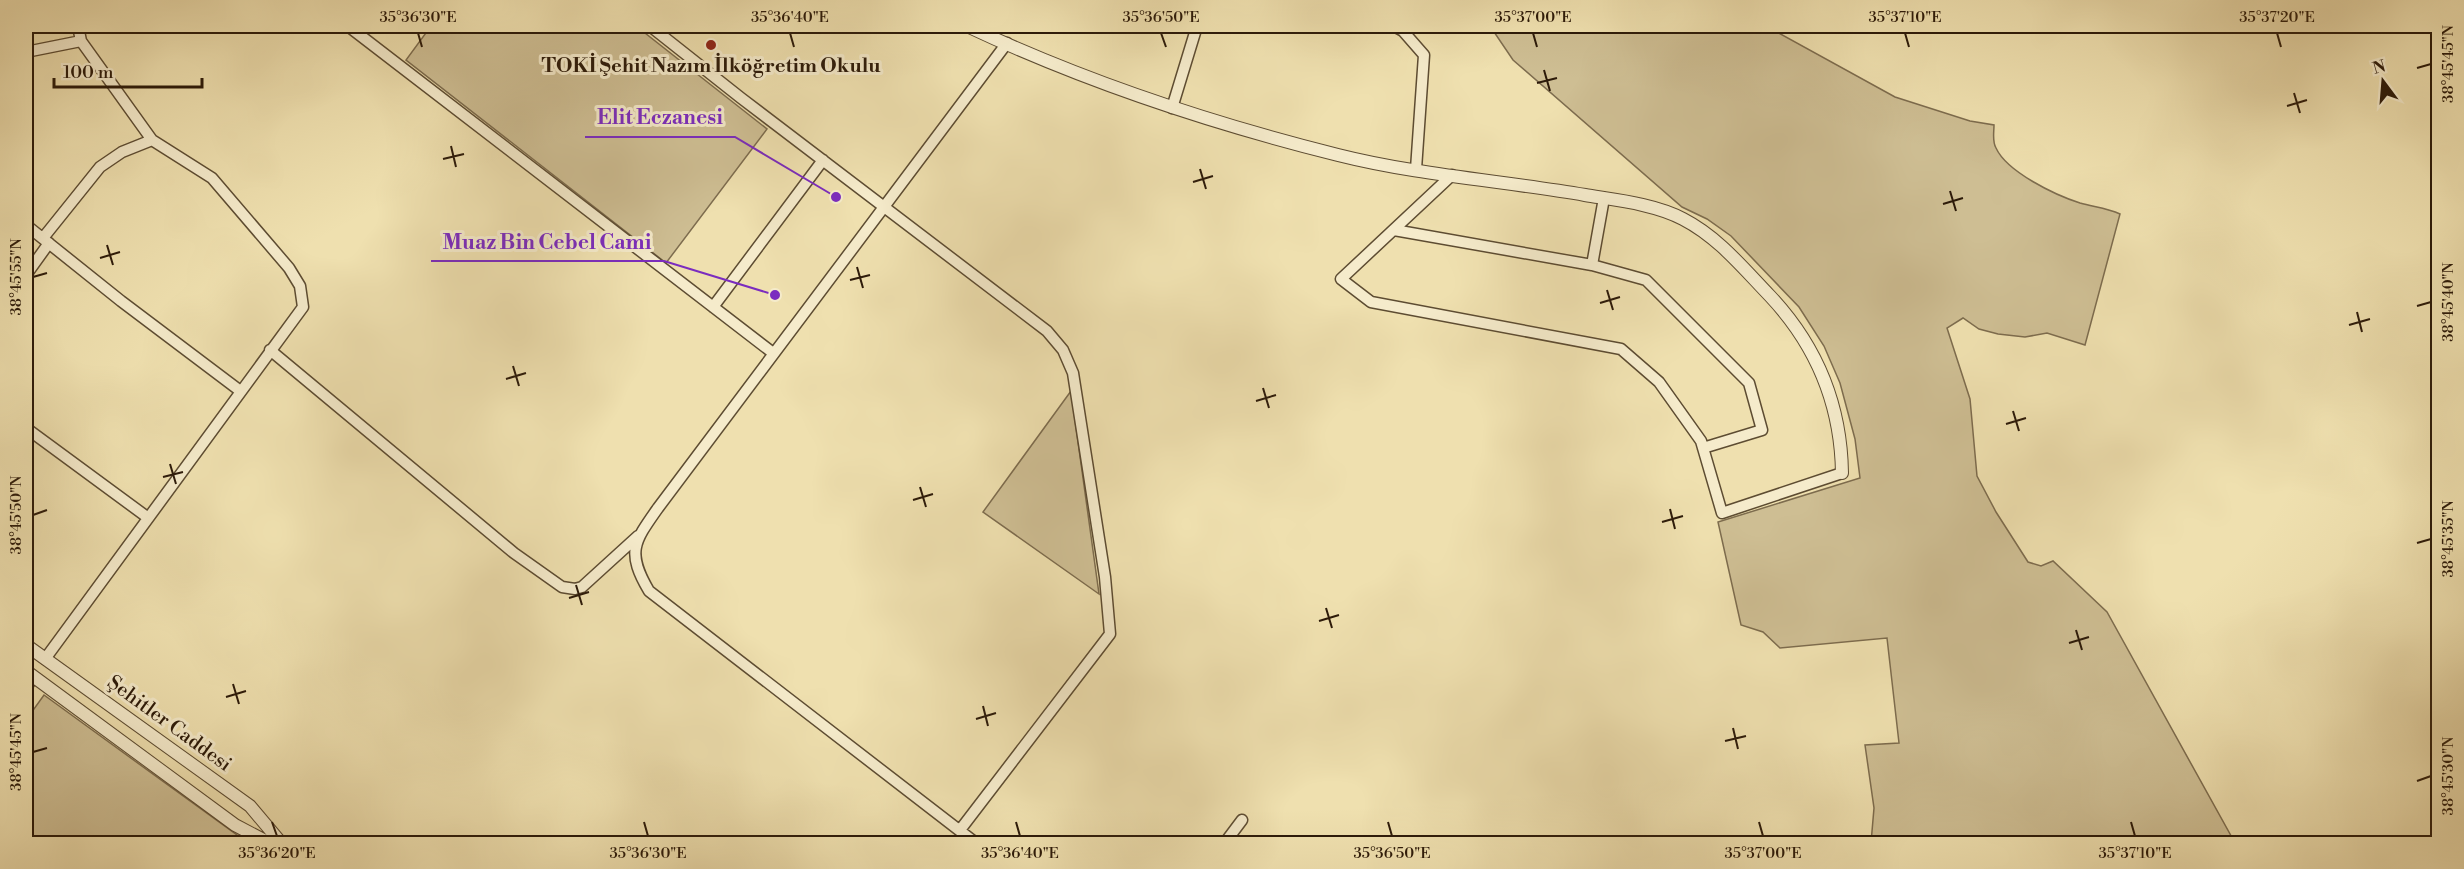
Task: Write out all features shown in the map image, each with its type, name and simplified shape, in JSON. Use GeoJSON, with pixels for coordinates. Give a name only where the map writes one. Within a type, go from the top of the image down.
{"type":"FeatureCollection","features":[{"type":"Feature","properties":{"kind":"street"},"geometry":{"type":"LineString","coordinates":[[45,659],[239,390],[303,307],[300,286],[289,268],[212,178],[152,140],[81,41],[78,26]]}},
{"type":"Feature","properties":{"kind":"street"},"geometry":{"type":"LineString","coordinates":[[348,26],[773,353]]}},
{"type":"Feature","properties":{"kind":"street"},"geometry":{"type":"LineString","coordinates":[[650,26],[1047,331],[1063,350],[1073,373],[1105,577],[1110,634],[960,830]]}},
{"type":"Feature","properties":{"kind":"street"},"geometry":{"type":"LineString","coordinates":[[967,26],[1081,76],[1172,108],[1341,156],[1416,170],[1452,175],[1604,198],[1633,203],[1682,218],[1723,246],[1782,309],[1812,351],[1831,399],[1842,439],[1842,473],[1722,513],[1701,441],[1659,382],[1621,349],[1371,302],[1341,279],[1452,175]]}},
{"type":"Feature","properties":{"kind":"street"},"geometry":{"type":"LineString","coordinates":[[1172,108],[1197,26]]}},
{"type":"Feature","properties":{"kind":"street"},"geometry":{"type":"LineString","coordinates":[[1394,26],[1403,31],[1424,55],[1416,170]]}},
{"type":"Feature","properties":{"kind":"street"},"geometry":{"type":"LineString","coordinates":[[26,52],[81,41]]}},
{"type":"Feature","properties":{"kind":"street"},"geometry":{"type":"LineString","coordinates":[[270,350],[514,553],[562,587],[575,589],[582,587],[638,536],[1007,43]]}},
{"type":"Feature","properties":{"kind":"street"},"geometry":{"type":"LineString","coordinates":[[26,275],[46,240],[100,167],[122,152],[152,140]]}},
{"type":"Feature","properties":{"kind":"street"},"geometry":{"type":"LineString","coordinates":[[714,307],[823,160]]}},
{"type":"Feature","properties":{"kind":"street"},"geometry":{"type":"LineString","coordinates":[[1592,265],[1604,198]]}},
{"type":"Feature","properties":{"kind":"street"},"geometry":{"type":"LineString","coordinates":[[26,225],[121,301],[239,390]]}},
{"type":"Feature","properties":{"kind":"street"},"geometry":{"type":"LineString","coordinates":[[1394,230],[1592,265],[1646,280],[1749,382],[1762,430],[1703,448]]}},
{"type":"Feature","properties":{"kind":"street"},"geometry":{"type":"LineString","coordinates":[[26,429],[147,517]]}},
{"type":"Feature","properties":{"kind":"street"},"geometry":{"type":"LineString","coordinates":[[638,536],[635,556],[639,574],[649,591],[978,843]]}},
{"type":"Feature","properties":{"kind":"street","name":"Şehitler Caddesi"},"geometry":{"type":"LineString","coordinates":[[26,645],[250,806],[282,843]]}},
{"type":"Feature","properties":{"kind":"street"},"geometry":{"type":"LineString","coordinates":[[26,688],[29,674],[235,825],[271,843]]}},
{"type":"Feature","properties":{"kind":"street"},"geometry":{"type":"LineString","coordinates":[[1224,843],[1242,820]]}},
{"type":"Feature","properties":{"kind":"shaded area"},"geometry":{"type":"Polygon","coordinates":[[[431,26],[636,26],[767,129],[666,263],[406,60],[431,26]]]}},
{"type":"Feature","properties":{"kind":"shaded area"},"geometry":{"type":"Polygon","coordinates":[[[1490,26],[1766,26],[1895,97],[1970,121],[1994,125],[1996,148],[2010,166],[2021,174],[2070,199],[2120,214],[2085,345],[2047,333],[2025,337],[1998,334],[1979,329],[1963,318],[1947,328],[1970,399],[1977,476],[1996,512],[2028,562],[2041,566],[2053,561],[2107,612],[2235,843],[1871,843],[1874,808],[1865,745],[1899,743],[1887,638],[1780,648],[1763,632],[1741,625],[1718,522],[1860,478],[1855,439],[1840,383],[1824,346],[1799,307],[1731,236],[1707,219],[1682,207],[1513,60],[1490,26]]]}},
{"type":"Feature","properties":{"kind":"shaded area"},"geometry":{"type":"Polygon","coordinates":[[[1071,391],[1099,594],[983,512],[1071,391]]]}},
{"type":"Feature","properties":{"kind":"shaded area"},"geometry":{"type":"Polygon","coordinates":[[[44,695],[248,843],[26,843],[26,720],[44,695]]]}},
{"type":"Feature","properties":{"kind":"place","name":"TOKİ Şehit Nazım İlköğretim Okulu"},"geometry":{"type":"Point","coordinates":[711,45]}},
{"type":"Feature","properties":{"kind":"place","name":"Elit Eczanesi"},"geometry":{"type":"Point","coordinates":[836,197]}},
{"type":"Feature","properties":{"kind":"place","name":"Muaz Bin Cebel Cami"},"geometry":{"type":"Point","coordinates":[775,295]}}]}
